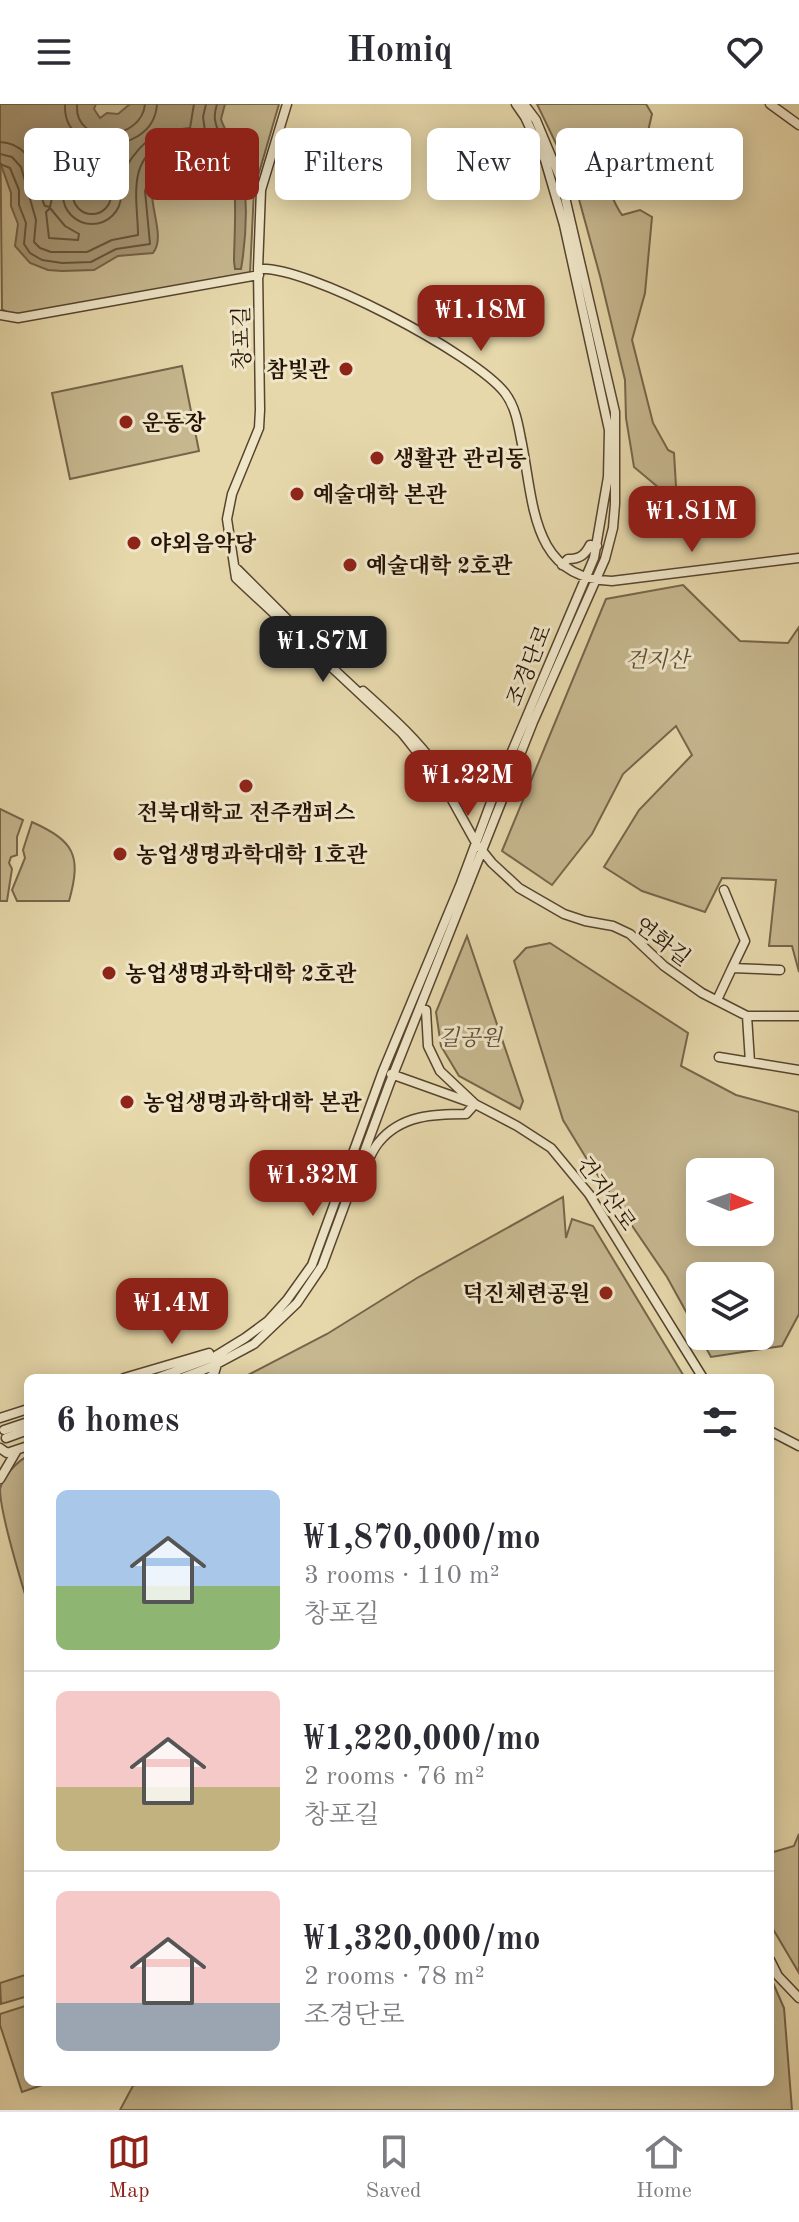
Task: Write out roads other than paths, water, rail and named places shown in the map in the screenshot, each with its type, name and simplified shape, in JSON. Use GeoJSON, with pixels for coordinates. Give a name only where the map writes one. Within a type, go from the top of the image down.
{"type":"FeatureCollection","features":[{"type":"Feature","properties":{"kind":"street","name":"창포길"},"geometry":{"type":"LineString","coordinates":[[287,104],[261,190],[259,428],[232,494],[227,519],[236,578],[423,756],[434,776],[440,778],[476,843]]}},
{"type":"Feature","properties":{"kind":"street","name":"조경단로"},"geometry":{"type":"LineString","coordinates":[[170,1374],[217,1360],[268,1321],[312,1265],[383,1071],[597,546],[608,477],[609,430],[562,216],[545,160],[516,104]]}},
{"type":"Feature","properties":{"kind":"street","name":"조경단로"},"geometry":{"type":"LineString","coordinates":[[190,1374],[254,1344],[297,1303],[322,1266],[533,722],[597,580],[613,528],[617,446],[615,412],[561,180],[536,120],[524,104]]}},
{"type":"Feature","properties":{"kind":"street"},"geometry":{"type":"LineString","coordinates":[[770,104],[799,125]]}},
{"type":"Feature","properties":{"kind":"street"},"geometry":{"type":"LineString","coordinates":[[0,315],[18,318],[273,268],[404,322],[481,372],[505,393],[516,415],[536,520],[546,546],[562,565],[584,578],[612,581],[799,558]]}},
{"type":"Feature","properties":{"kind":"street"},"geometry":{"type":"LineString","coordinates":[[562,565],[568,559],[578,559],[590,545],[597,546]]}},
{"type":"Feature","properties":{"kind":"street","name":"연화길"},"geometry":{"type":"LineString","coordinates":[[476,843],[513,882],[530,895],[564,914],[613,926],[630,934],[664,966],[702,993],[747,1016],[799,1016]]}},
{"type":"Feature","properties":{"kind":"street"},"geometry":{"type":"LineString","coordinates":[[717,1000],[745,941],[724,890]]}},
{"type":"Feature","properties":{"kind":"street"},"geometry":{"type":"LineString","coordinates":[[732,968],[780,970]]}},
{"type":"Feature","properties":{"kind":"street"},"geometry":{"type":"LineString","coordinates":[[354,1183],[377,1144],[398,1126],[411,1118],[466,1114],[475,1104],[440,1071],[428,1046],[426,1010],[420,1008]]}},
{"type":"Feature","properties":{"kind":"street"},"geometry":{"type":"LineString","coordinates":[[747,1016],[750,1062]]}},
{"type":"Feature","properties":{"kind":"street"},"geometry":{"type":"LineString","coordinates":[[719,1057],[799,1070]]}},
{"type":"Feature","properties":{"kind":"street","name":"건지산로"},"geometry":{"type":"LineString","coordinates":[[383,1071],[475,1104],[551,1148],[574,1173],[700,1374]]}},
{"type":"Feature","properties":{"kind":"street"},"geometry":{"type":"LineString","coordinates":[[137,1374],[212,1353],[217,1360],[214,1374]]}},
{"type":"Feature","properties":{"kind":"street"},"geometry":{"type":"LineString","coordinates":[[0,1418],[24,1410]]}},
{"type":"Feature","properties":{"kind":"street"},"geometry":{"type":"LineString","coordinates":[[24,1424],[5,1434],[24,1431]]}},
{"type":"Feature","properties":{"kind":"street"},"geometry":{"type":"LineString","coordinates":[[774,1433],[799,1446]]}},
{"type":"Feature","properties":{"kind":"street"},"geometry":{"type":"LineString","coordinates":[[0,1448],[7,1453],[24,1447]]}},
{"type":"Feature","properties":{"kind":"street"},"geometry":{"type":"LineString","coordinates":[[0,1479],[17,1450]]}},
{"type":"Feature","properties":{"kind":"street"},"geometry":{"type":"LineString","coordinates":[[774,1968],[799,1998]]}},
{"type":"Feature","properties":{"kind":"water"},"geometry":{"type":"Polygon","coordinates":[[[0,104],[96,104],[94,109],[100,118],[107,113],[118,114],[130,104],[225,104],[221,119],[224,128],[145,128],[145,200],[153,200],[157,245],[153,253],[118,256],[94,270],[48,270],[30,263],[15,246],[18,224],[0,162],[0,104]]]}},
{"type":"Feature","properties":{"kind":"water"},"geometry":{"type":"Polygon","coordinates":[[[235,200],[245,200],[246,226],[241,269],[235,269],[235,200]]]}},
{"type":"Feature","properties":{"kind":"place","name":"참빛관"},"geometry":{"type":"Point","coordinates":[346,369]}},
{"type":"Feature","properties":{"kind":"place","name":"운동장"},"geometry":{"type":"Point","coordinates":[126,422]}},
{"type":"Feature","properties":{"kind":"place","name":"생활관 관리동"},"geometry":{"type":"Point","coordinates":[377,458]}},
{"type":"Feature","properties":{"kind":"place","name":"예술대학 본관"},"geometry":{"type":"Point","coordinates":[297,494]}},
{"type":"Feature","properties":{"kind":"place","name":"야외음악당"},"geometry":{"type":"Point","coordinates":[134,543]}},
{"type":"Feature","properties":{"kind":"place","name":"예술대학 2호관"},"geometry":{"type":"Point","coordinates":[350,565]}},
{"type":"Feature","properties":{"kind":"place","name":"전북대학교 전주캠퍼스"},"geometry":{"type":"Point","coordinates":[246,786]}},
{"type":"Feature","properties":{"kind":"place","name":"농업생명과학대학 1호관"},"geometry":{"type":"Point","coordinates":[120,854]}},
{"type":"Feature","properties":{"kind":"place","name":"농업생명과학대학 2호관"},"geometry":{"type":"Point","coordinates":[109,973]}},
{"type":"Feature","properties":{"kind":"place","name":"농업생명과학대학 본관"},"geometry":{"type":"Point","coordinates":[127,1102]}},
{"type":"Feature","properties":{"kind":"place","name":"덕진체련공원"},"geometry":{"type":"Point","coordinates":[606,1293]}},
{"type":"Feature","properties":{"kind":"park label","name":"건지산"},"geometry":{"type":"Point","coordinates":[657,659]}},
{"type":"Feature","properties":{"kind":"park label","name":"길공원"},"geometry":{"type":"Point","coordinates":[470,1037]}}]}
